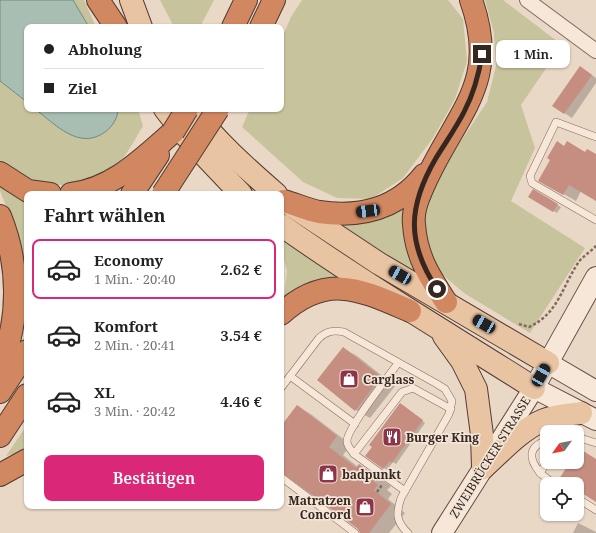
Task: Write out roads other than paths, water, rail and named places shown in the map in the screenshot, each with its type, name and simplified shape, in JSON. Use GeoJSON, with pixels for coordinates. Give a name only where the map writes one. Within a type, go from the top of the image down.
{"type":"FeatureCollection","features":[{"type":"Feature","properties":{"kind":"highway"},"geometry":{"type":"LineString","coordinates":[[98,0],[115,24]]}},
{"type":"Feature","properties":{"kind":"highway"},"geometry":{"type":"LineString","coordinates":[[234,24],[246,0]]}},
{"type":"Feature","properties":{"kind":"highway"},"geometry":{"type":"LineString","coordinates":[[262,24],[274,0]]}},
{"type":"Feature","properties":{"kind":"highway"},"geometry":{"type":"LineString","coordinates":[[262,24],[284,0]]}},
{"type":"Feature","properties":{"kind":"highway"},"geometry":{"type":"LineString","coordinates":[[446,302],[420,259],[413,222],[420,192],[435,160],[464,112],[478,80],[482,54],[480,30],[471,0]]}},
{"type":"Feature","properties":{"kind":"highway"},"geometry":{"type":"LineString","coordinates":[[87,191],[117,179],[135,180],[173,132],[185,112]]}},
{"type":"Feature","properties":{"kind":"highway"},"geometry":{"type":"LineString","coordinates":[[165,191],[216,112]]}},
{"type":"Feature","properties":{"kind":"highway"},"geometry":{"type":"LineString","coordinates":[[284,199],[318,212],[345,213],[379,210],[406,194],[415,186],[435,160]]}},
{"type":"Feature","properties":{"kind":"highway"},"geometry":{"type":"LineString","coordinates":[[0,173],[28,191]]}},
{"type":"Feature","properties":{"kind":"highway"},"geometry":{"type":"LineString","coordinates":[[0,216],[12,253],[15,281],[11,331],[6,353],[0,366]]}},
{"type":"Feature","properties":{"kind":"highway"},"geometry":{"type":"LineString","coordinates":[[284,312],[299,300],[314,292],[328,289],[347,288],[376,297],[410,311]]}},
{"type":"Feature","properties":{"kind":"highway"},"geometry":{"type":"LineString","coordinates":[[0,392],[24,356]]}},
{"type":"Feature","properties":{"kind":"highway"},"geometry":{"type":"LineString","coordinates":[[0,436],[24,400]]}},
{"type":"Feature","properties":{"kind":"highway"},"geometry":{"type":"LineString","coordinates":[[0,475],[24,462]]}},
{"type":"Feature","properties":{"kind":"main road"},"geometry":{"type":"LineString","coordinates":[[108,0],[116,24]]}},
{"type":"Feature","properties":{"kind":"main road"},"geometry":{"type":"LineString","coordinates":[[131,0],[140,24]]}},
{"type":"Feature","properties":{"kind":"main road"},"geometry":{"type":"LineString","coordinates":[[167,112],[186,136],[239,191]]}},
{"type":"Feature","properties":{"kind":"main road"},"geometry":{"type":"LineString","coordinates":[[193,112],[211,134],[238,161],[272,191]]}},
{"type":"Feature","properties":{"kind":"main road"},"geometry":{"type":"LineString","coordinates":[[284,201],[340,239],[548,363]]}},
{"type":"Feature","properties":{"kind":"main road"},"geometry":{"type":"LineString","coordinates":[[284,227],[320,253],[410,311],[534,388]]}},
{"type":"Feature","properties":{"kind":"main road"},"geometry":{"type":"LineString","coordinates":[[438,329],[462,361],[476,389],[482,435],[483,468]]}},
{"type":"Feature","properties":{"kind":"main road"},"geometry":{"type":"LineString","coordinates":[[483,468],[517,437],[537,424],[557,416],[588,416]]}},
{"type":"Feature","properties":{"kind":"street"},"geometry":{"type":"LineString","coordinates":[[527,0],[596,51]]}},
{"type":"Feature","properties":{"kind":"street","name":"ZWEIBRÜCKER STRASSE"},"geometry":{"type":"LineString","coordinates":[[442,533],[534,388],[596,277]]}},
{"type":"Feature","properties":{"kind":"street"},"geometry":{"type":"LineString","coordinates":[[548,363],[596,391]]}},
{"type":"Feature","properties":{"kind":"street"},"geometry":{"type":"LineString","coordinates":[[534,388],[588,416]]}},
{"type":"Feature","properties":{"kind":"lane"},"geometry":{"type":"LineString","coordinates":[[596,137],[556,122],[530,176],[532,183],[596,220]]}},
{"type":"Feature","properties":{"kind":"lane"},"geometry":{"type":"LineString","coordinates":[[284,384],[318,338],[323,334],[334,330],[344,332],[444,389],[452,400],[451,409],[405,491],[397,510],[398,520],[408,533]]}},
{"type":"Feature","properties":{"kind":"lane"},"geometry":{"type":"LineString","coordinates":[[398,363],[354,424],[348,436],[347,442],[349,448],[354,454],[405,491]]}},
{"type":"Feature","properties":{"kind":"lane"},"geometry":{"type":"LineString","coordinates":[[290,376],[354,424]]}},
{"type":"Feature","properties":{"kind":"lane"},"geometry":{"type":"LineString","coordinates":[[354,454],[402,392],[407,389],[413,388],[451,409]]}},
{"type":"Feature","properties":{"kind":"lane"},"geometry":{"type":"LineString","coordinates":[[584,439],[596,443]]}},
{"type":"Feature","properties":{"kind":"lane"},"geometry":{"type":"LineString","coordinates":[[540,444],[535,446],[532,452],[532,460],[540,473],[545,477]]}},
{"type":"Feature","properties":{"kind":"lane"},"geometry":{"type":"LineString","coordinates":[[540,473],[543,469]]}},
{"type":"Feature","properties":{"kind":"lane"},"geometry":{"type":"LineString","coordinates":[[284,479],[355,533]]}},
{"type":"Feature","properties":{"kind":"lane"},"geometry":{"type":"LineString","coordinates":[[584,502],[596,510]]}},
{"type":"Feature","properties":{"kind":"place","name":"Carglass"},"geometry":{"type":"Point","coordinates":[349,379]}},
{"type":"Feature","properties":{"kind":"place","name":"Burger King"},"geometry":{"type":"Point","coordinates":[392,437]}},
{"type":"Feature","properties":{"kind":"place","name":"badpunkt"},"geometry":{"type":"Point","coordinates":[328,474]}},
{"type":"Feature","properties":{"kind":"place","name":"Matratzen Concord"},"geometry":{"type":"Point","coordinates":[365,507]}}]}
